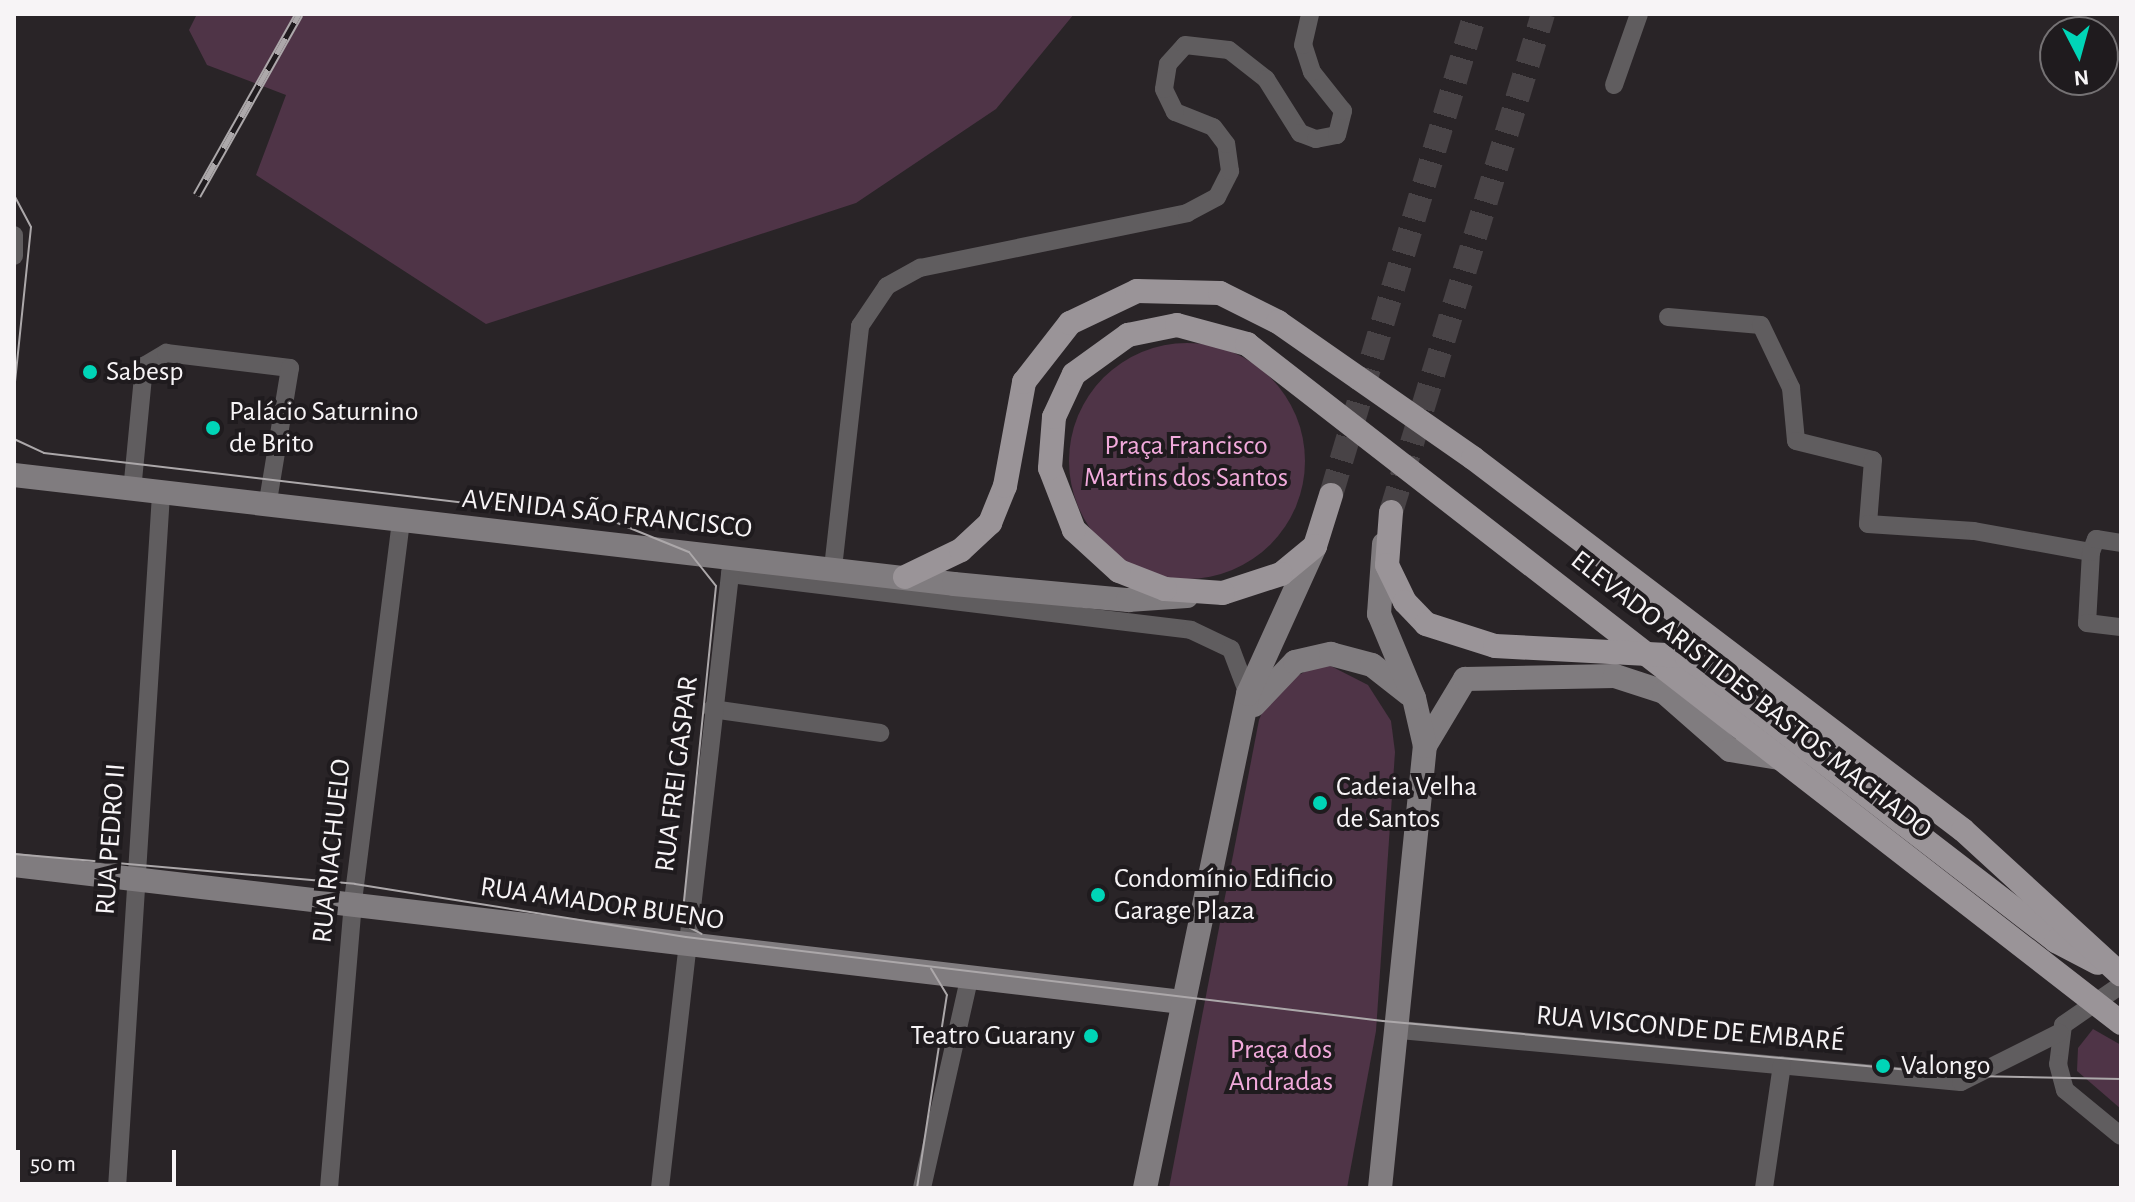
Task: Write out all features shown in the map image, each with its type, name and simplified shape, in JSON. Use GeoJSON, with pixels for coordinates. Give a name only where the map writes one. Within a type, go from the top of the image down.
{"type":"FeatureCollection","features":[{"type":"Feature","properties":{"kind":"main road"},"geometry":{"type":"LineString","coordinates":[[905,577],[961,550],[990,523],[1005,486],[1024,382],[1056,336],[1098,304],[1156,287],[1220,293],[1261,311],[1363,383],[1963,830],[2121,975]]}},
{"type":"Feature","properties":{"kind":"main road","name":"ELEVADO ARISTIDES BASTOS MACHADO"},"geometry":{"type":"LineString","coordinates":[[1194,595],[1119,571],[1074,530],[1050,468],[1054,417],[1074,374],[1128,335],[1198,327],[1247,344],[1345,414],[2121,1023]]}},
{"type":"Feature","properties":{"kind":"main road","name":"AVENIDA SÃO FRANCISCO"},"geometry":{"type":"LineString","coordinates":[[14,475],[731,565],[833,568],[1105,599],[1194,595]]}},
{"type":"Feature","properties":{"kind":"main road"},"geometry":{"type":"LineString","coordinates":[[1145,1188],[1248,694],[1315,546],[1331,495]]}},
{"type":"Feature","properties":{"kind":"main road"},"geometry":{"type":"LineString","coordinates":[[1380,1188],[1400,1030],[1425,746],[1414,698],[1379,614],[1384,544],[1391,512]]}},
{"type":"Feature","properties":{"kind":"main road"},"geometry":{"type":"LineString","coordinates":[[1384,544],[1405,602],[1438,631],[1531,649],[1686,656],[1827,759],[2056,941],[2121,975]]}},
{"type":"Feature","properties":{"kind":"main road"},"geometry":{"type":"LineString","coordinates":[[1194,595],[1264,583],[1315,546]]}},
{"type":"Feature","properties":{"kind":"main road"},"geometry":{"type":"LineString","coordinates":[[1244,719],[1283,671],[1320,654],[1359,659],[1414,698]]}},
{"type":"Feature","properties":{"kind":"main road"},"geometry":{"type":"LineString","coordinates":[[1425,746],[1458,684],[1475,676],[1516,674],[1646,681],[1730,750],[1827,759]]}},
{"type":"Feature","properties":{"kind":"main road","name":"RUA AMADOR BUENO"},"geometry":{"type":"LineString","coordinates":[[14,865],[353,901],[685,946],[1182,1002]]}},
{"type":"Feature","properties":{"kind":"street"},"geometry":{"type":"LineString","coordinates":[[833,568],[860,326],[906,272],[1187,213],[1217,197],[1230,171],[1226,144],[1213,127],[1175,112],[1164,89],[1168,64],[1185,45],[1229,50],[1266,79],[1303,135],[1337,135],[1343,111],[1312,72],[1303,45],[1310,14]]}},
{"type":"Feature","properties":{"kind":"street"},"geometry":{"type":"LineString","coordinates":[[1614,85],[1639,14]]}},
{"type":"Feature","properties":{"kind":"street"},"geometry":{"type":"LineString","coordinates":[[14,235],[14,256]]}},
{"type":"Feature","properties":{"kind":"street"},"geometry":{"type":"LineString","coordinates":[[1668,317],[1761,325],[1791,388],[1796,441],[1873,460],[1868,524],[1964,530],[2091,552]]}},
{"type":"Feature","properties":{"kind":"street"},"geometry":{"type":"LineString","coordinates":[[132,491],[144,366],[166,353],[290,368],[267,507]]}},
{"type":"Feature","properties":{"kind":"street","name":"RUA PEDRO II"},"geometry":{"type":"LineString","coordinates":[[117,1188],[161,494]]}},
{"type":"Feature","properties":{"kind":"street","name":"RUA RIACHUELO"},"geometry":{"type":"LineString","coordinates":[[329,1188],[353,901],[401,522]]}},
{"type":"Feature","properties":{"kind":"street"},"geometry":{"type":"LineString","coordinates":[[2121,543],[2096,539],[2091,552],[2087,623],[2121,627]]}},
{"type":"Feature","properties":{"kind":"street","name":"AVENIDA SÃO FRANCISCO"},"geometry":{"type":"LineString","coordinates":[[731,565],[1191,630],[1231,649],[1248,694]]}},
{"type":"Feature","properties":{"kind":"street","name":"RUA FREI GASPAR"},"geometry":{"type":"LineString","coordinates":[[660,1188],[712,709],[731,565]]}},
{"type":"Feature","properties":{"kind":"street"},"geometry":{"type":"LineString","coordinates":[[712,709],[880,733]]}},
{"type":"Feature","properties":{"kind":"street"},"geometry":{"type":"LineString","coordinates":[[922,1188],[969,979]]}},
{"type":"Feature","properties":{"kind":"street","name":"RUA VISCONDE DE EMBARÉ"},"geometry":{"type":"LineString","coordinates":[[1400,1030],[1961,1082],[2059,1033],[2078,1010],[2121,985]]}},
{"type":"Feature","properties":{"kind":"street"},"geometry":{"type":"LineString","coordinates":[[2059,1033],[2065,1090],[2121,1136]]}},
{"type":"Feature","properties":{"kind":"street"},"geometry":{"type":"LineString","coordinates":[[1764,1188],[1782,1065]]}},
{"type":"Feature","properties":{"kind":"green space"},"geometry":{"type":"Polygon","coordinates":[[[197,14],[1074,14],[996,109],[856,203],[486,324],[256,175],[286,95],[207,65],[189,30],[197,14]]]}},
{"type":"Feature","properties":{"kind":"green space","name":"Praça Francisco Martins dos Santos"},"geometry":{"type":"Polygon","coordinates":[[[1187,343],[1232,352],[1270,378],[1296,416],[1305,461],[1296,506],[1270,544],[1232,570],[1187,579],[1142,570],[1104,544],[1078,506],[1069,461],[1078,416],[1104,378],[1142,352],[1187,343]]]}},
{"type":"Feature","properties":{"kind":"green space","name":"Praça dos Andradas"},"geometry":{"type":"Polygon","coordinates":[[[1323,662],[1368,685],[1391,721],[1395,752],[1376,1031],[1347,1188],[1169,1188],[1259,720],[1271,690],[1323,662]]]}},
{"type":"Feature","properties":{"kind":"green space"},"geometry":{"type":"Polygon","coordinates":[[[2093,1029],[2121,1045],[2121,1109],[2077,1071],[2078,1048],[2093,1029]]]}},
{"type":"Feature","properties":{"kind":"tunnel"},"geometry":{"type":"LineString","coordinates":[[1331,495],[1475,14]]}},
{"type":"Feature","properties":{"kind":"tunnel"},"geometry":{"type":"LineString","coordinates":[[1391,512],[1543,14]]}},
{"type":"Feature","properties":{"kind":"tram line"},"geometry":{"type":"LineString","coordinates":[[14,195],[31,227],[14,392]]}},
{"type":"Feature","properties":{"kind":"tram line"},"geometry":{"type":"LineString","coordinates":[[14,439],[44,453],[610,520],[689,552],[716,586],[683,910],[683,924],[702,934]]}},
{"type":"Feature","properties":{"kind":"tram line"},"geometry":{"type":"LineString","coordinates":[[14,854],[355,884],[686,937],[1383,1021],[1973,1076],[2121,1079]]}},
{"type":"Feature","properties":{"kind":"tram line"},"geometry":{"type":"LineString","coordinates":[[917,1188],[947,995],[931,968]]}},
{"type":"Feature","properties":{"kind":"railway"},"geometry":{"type":"LineString","coordinates":[[197,195],[299,14]]}},
{"type":"Feature","properties":{"kind":"place","name":"Sabesp"},"geometry":{"type":"Point","coordinates":[90,372]}},
{"type":"Feature","properties":{"kind":"place","name":"Palácio Saturnino de Brito"},"geometry":{"type":"Point","coordinates":[213,428]}},
{"type":"Feature","properties":{"kind":"place","name":"Cadeia Velha de Santos"},"geometry":{"type":"Point","coordinates":[1320,803]}},
{"type":"Feature","properties":{"kind":"place","name":"Condomínio Edificio Garage Plaza"},"geometry":{"type":"Point","coordinates":[1098,895]}},
{"type":"Feature","properties":{"kind":"place","name":"Teatro Guarany"},"geometry":{"type":"Point","coordinates":[1091,1036]}},
{"type":"Feature","properties":{"kind":"place","name":"Valongo"},"geometry":{"type":"Point","coordinates":[1883,1066]}}]}
